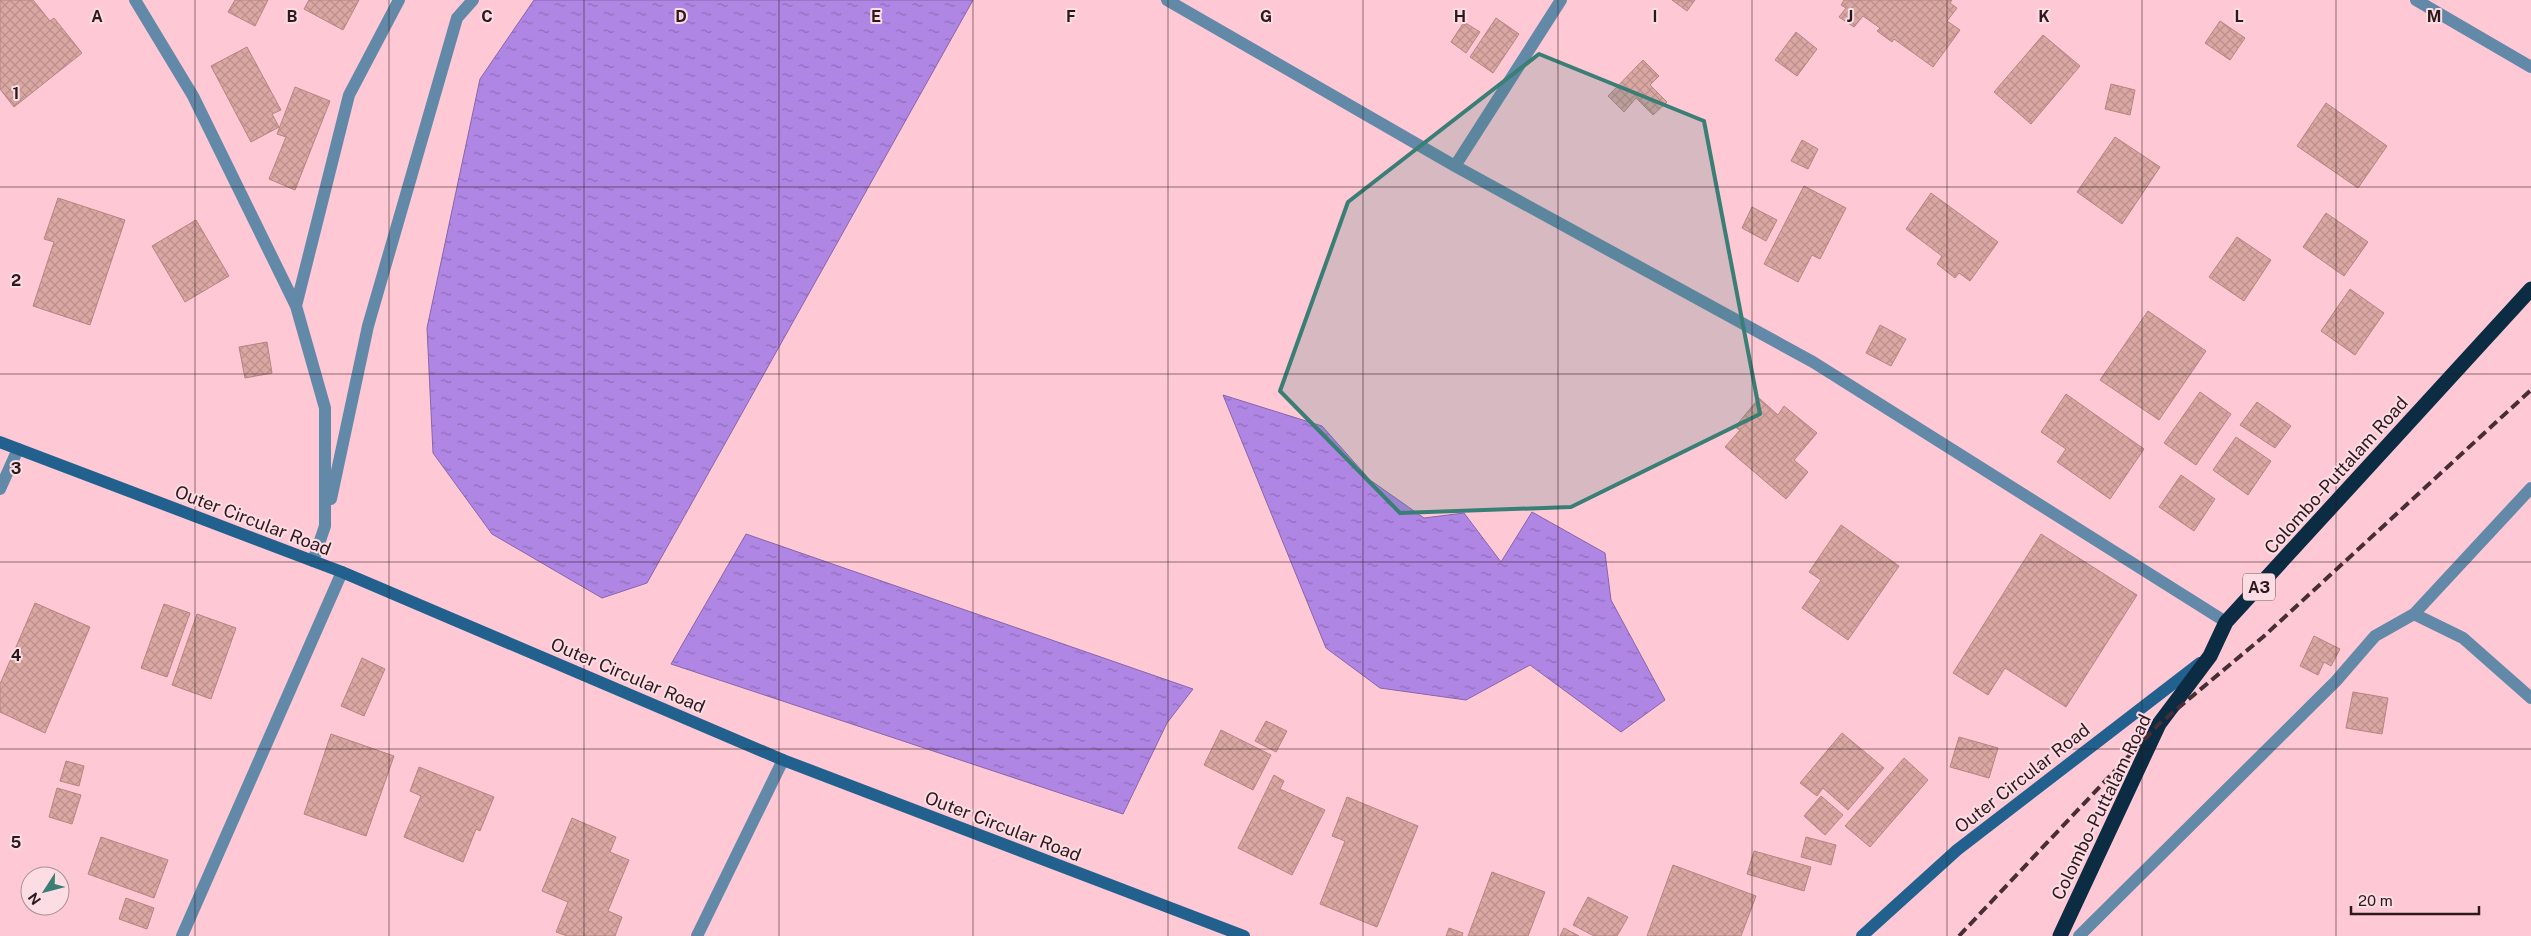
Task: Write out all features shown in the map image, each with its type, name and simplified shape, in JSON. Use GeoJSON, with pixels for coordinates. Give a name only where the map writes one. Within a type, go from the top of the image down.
{"type":"FeatureCollection","features":[{"type":"Feature","properties":{"kind":"highway","name":"Colombo-Puttalam Road"},"geometry":{"type":"LineString","coordinates":[[2060,936],[2160,724],[2210,656],[2226,622],[2531,288]]}},
{"type":"Feature","properties":{"kind":"street"},"geometry":{"type":"LineString","coordinates":[[135,0],[193,96],[296,306],[326,408],[325,526]]}},
{"type":"Feature","properties":{"kind":"street"},"geometry":{"type":"LineString","coordinates":[[296,306],[349,96],[399,0]]}},
{"type":"Feature","properties":{"kind":"street"},"geometry":{"type":"LineString","coordinates":[[313,561],[325,526],[371,316],[457,18],[473,0]]}},
{"type":"Feature","properties":{"kind":"street"},"geometry":{"type":"LineString","coordinates":[[1167,0],[1455,166],[1813,362],[2226,622]]}},
{"type":"Feature","properties":{"kind":"street"},"geometry":{"type":"LineString","coordinates":[[1455,166],[1561,0]]}},
{"type":"Feature","properties":{"kind":"street"},"geometry":{"type":"LineString","coordinates":[[2416,0],[2531,67]]}},
{"type":"Feature","properties":{"kind":"street","name":"Outer Circular Road"},"geometry":{"type":"LineString","coordinates":[[0,442],[342,572],[783,760],[1244,936]]}},
{"type":"Feature","properties":{"kind":"street"},"geometry":{"type":"LineString","coordinates":[[0,489],[18,449]]}},
{"type":"Feature","properties":{"kind":"street"},"geometry":{"type":"LineString","coordinates":[[2079,936],[2336,681],[2375,636],[2414,614],[2531,488]]}},
{"type":"Feature","properties":{"kind":"street"},"geometry":{"type":"LineString","coordinates":[[182,936],[342,572]]}},
{"type":"Feature","properties":{"kind":"street"},"geometry":{"type":"LineString","coordinates":[[2414,614],[2463,638],[2531,698]]}},
{"type":"Feature","properties":{"kind":"street","name":"Outer Circular Road"},"geometry":{"type":"LineString","coordinates":[[1862,936],[1957,850],[2210,656]]}},
{"type":"Feature","properties":{"kind":"street"},"geometry":{"type":"LineString","coordinates":[[696,936],[783,760]]}},
{"type":"Feature","properties":{"kind":"highlighted area"},"geometry":{"type":"Polygon","coordinates":[[[1539,54],[1704,121],[1760,414],[1571,507],[1400,513],[1280,391],[1348,202],[1539,54]]]}},
{"type":"Feature","properties":{"kind":"water"},"geometry":{"type":"Polygon","coordinates":[[[534,0],[973,0],[647,583],[602,598],[492,534],[433,453],[427,328],[480,79],[534,0]]]}},
{"type":"Feature","properties":{"kind":"water"},"geometry":{"type":"Polygon","coordinates":[[[1223,395],[1322,426],[1370,480],[1424,518],[1464,513],[1501,562],[1532,512],[1605,553],[1611,600],[1665,700],[1621,732],[1530,665],[1466,700],[1380,688],[1326,648],[1223,395]]]}},
{"type":"Feature","properties":{"kind":"water"},"geometry":{"type":"Polygon","coordinates":[[[746,534],[1193,689],[1167,723],[1123,814],[671,664],[746,534]]]}},
{"type":"Feature","properties":{"kind":"building"},"geometry":{"type":"Polygon","coordinates":[[[0,0],[33,0],[50,21],[54,18],[82,53],[14,107],[0,89],[0,0]]]}},
{"type":"Feature","properties":{"kind":"building"},"geometry":{"type":"Polygon","coordinates":[[[235,0],[268,0],[255,26],[228,12],[235,0]]]}},
{"type":"Feature","properties":{"kind":"building"},"geometry":{"type":"Polygon","coordinates":[[[309,0],[359,0],[343,30],[304,9],[309,0]]]}},
{"type":"Feature","properties":{"kind":"building"},"geometry":{"type":"Polygon","coordinates":[[[1672,0],[1695,0],[1687,11],[1672,0]]]}},
{"type":"Feature","properties":{"kind":"building"},"geometry":{"type":"Polygon","coordinates":[[[1844,0],[1952,0],[1950,3],[1957,8],[1947,21],[1960,30],[1933,67],[1894,39],[1892,42],[1877,31],[1880,28],[1863,16],[1854,27],[1839,17],[1846,8],[1841,5],[1844,0]]]}},
{"type":"Feature","properties":{"kind":"building"},"geometry":{"type":"Polygon","coordinates":[[[1496,18],[1519,34],[1493,73],[1470,57],[1496,18]]]}},
{"type":"Feature","properties":{"kind":"building"},"geometry":{"type":"Polygon","coordinates":[[[2220,21],[2245,38],[2230,60],[2205,43],[2220,21]]]}},
{"type":"Feature","properties":{"kind":"building"},"geometry":{"type":"Polygon","coordinates":[[[1464,22],[1480,32],[1466,53],[1451,42],[1464,22]]]}},
{"type":"Feature","properties":{"kind":"building"},"geometry":{"type":"Polygon","coordinates":[[[1796,32],[1817,49],[1797,76],[1775,60],[1796,32]]]}},
{"type":"Feature","properties":{"kind":"building"},"geometry":{"type":"Polygon","coordinates":[[[2043,35],[2080,66],[2031,124],[1994,92],[2043,35]]]}},
{"type":"Feature","properties":{"kind":"building"},"geometry":{"type":"Polygon","coordinates":[[[247,47],[281,110],[272,114],[279,127],[251,142],[211,66],[247,47]]]}},
{"type":"Feature","properties":{"kind":"building"},"geometry":{"type":"Polygon","coordinates":[[[1643,60],[1659,76],[1650,85],[1667,102],[1653,115],[1636,98],[1624,112],[1608,96],[1643,60]]]}},
{"type":"Feature","properties":{"kind":"building"},"geometry":{"type":"Polygon","coordinates":[[[2111,84],[2135,90],[2130,115],[2105,109],[2111,84]]]}},
{"type":"Feature","properties":{"kind":"building"},"geometry":{"type":"Polygon","coordinates":[[[295,87],[330,101],[295,190],[269,179],[286,137],[277,134],[295,87]]]}},
{"type":"Feature","properties":{"kind":"building"},"geometry":{"type":"Polygon","coordinates":[[[2326,103],[2387,146],[2358,188],[2297,146],[2326,103]]]}},
{"type":"Feature","properties":{"kind":"building"},"geometry":{"type":"Polygon","coordinates":[[[2115,137],[2160,167],[2122,224],[2077,192],[2115,137]]]}},
{"type":"Feature","properties":{"kind":"building"},"geometry":{"type":"Polygon","coordinates":[[[1802,140],[1818,149],[1808,169],[1791,161],[1802,140]]]}},
{"type":"Feature","properties":{"kind":"building"},"geometry":{"type":"Polygon","coordinates":[[[1804,186],[1846,208],[1820,259],[1812,255],[1798,282],[1764,264],[1804,186]]]}},
{"type":"Feature","properties":{"kind":"building"},"geometry":{"type":"Polygon","coordinates":[[[1931,193],[1998,242],[1970,281],[1959,273],[1955,278],[1937,264],[1942,256],[1906,229],[1931,193]]]}},
{"type":"Feature","properties":{"kind":"building"},"geometry":{"type":"Polygon","coordinates":[[[58,198],[125,220],[90,325],[33,306],[54,242],[44,239],[58,198]]]}},
{"type":"Feature","properties":{"kind":"building"},"geometry":{"type":"Polygon","coordinates":[[[1752,207],[1777,220],[1766,241],[1742,228],[1752,207]]]}},
{"type":"Feature","properties":{"kind":"building"},"geometry":{"type":"Polygon","coordinates":[[[2326,213],[2368,242],[2344,276],[2303,247],[2326,213]]]}},
{"type":"Feature","properties":{"kind":"building"},"geometry":{"type":"Polygon","coordinates":[[[196,220],[229,276],[185,302],[152,246],[196,220]]]}},
{"type":"Feature","properties":{"kind":"building"},"geometry":{"type":"Polygon","coordinates":[[[2237,237],[2271,260],[2244,301],[2209,277],[2237,237]]]}},
{"type":"Feature","properties":{"kind":"building"},"geometry":{"type":"Polygon","coordinates":[[[2350,289],[2384,313],[2355,355],[2321,331],[2350,289]]]}},
{"type":"Feature","properties":{"kind":"building"},"geometry":{"type":"Polygon","coordinates":[[[2148,311],[2206,351],[2159,420],[2100,380],[2148,311]]]}},
{"type":"Feature","properties":{"kind":"building"},"geometry":{"type":"Polygon","coordinates":[[[1880,325],[1906,339],[1891,366],[1866,353],[1880,325]]]}},
{"type":"Feature","properties":{"kind":"building"},"geometry":{"type":"Polygon","coordinates":[[[267,342],[272,373],[245,378],[239,347],[267,342]]]}},
{"type":"Feature","properties":{"kind":"building"},"geometry":{"type":"Polygon","coordinates":[[[2200,392],[2231,414],[2196,465],[2164,443],[2200,392]]]}},
{"type":"Feature","properties":{"kind":"building"},"geometry":{"type":"Polygon","coordinates":[[[2066,394],[2144,449],[2110,499],[2057,462],[2066,449],[2041,432],[2066,394]]]}},
{"type":"Feature","properties":{"kind":"building"},"geometry":{"type":"Polygon","coordinates":[[[1759,398],[1778,415],[1784,406],[1817,433],[1794,460],[1808,472],[1786,499],[1725,447],[1740,430],[1735,427],[1759,398]]]}},
{"type":"Feature","properties":{"kind":"building"},"geometry":{"type":"Polygon","coordinates":[[[2257,402],[2291,426],[2275,448],[2240,425],[2257,402]]]}},
{"type":"Feature","properties":{"kind":"building"},"geometry":{"type":"Polygon","coordinates":[[[2236,437],[2271,461],[2248,495],[2213,470],[2236,437]]]}},
{"type":"Feature","properties":{"kind":"building"},"geometry":{"type":"Polygon","coordinates":[[[2181,475],[2215,499],[2194,531],[2159,507],[2181,475]]]}},
{"type":"Feature","properties":{"kind":"building"},"geometry":{"type":"Polygon","coordinates":[[[1841,525],[1899,566],[1848,640],[1802,608],[1821,580],[1809,572],[1841,525]]]}},
{"type":"Feature","properties":{"kind":"building"},"geometry":{"type":"Polygon","coordinates":[[[2041,534],[2137,595],[2066,707],[2005,668],[1988,695],[1953,673],[2041,534]]]}},
{"type":"Feature","properties":{"kind":"building"},"geometry":{"type":"Polygon","coordinates":[[[35,603],[90,627],[45,733],[0,712],[0,684],[35,603]]]}},
{"type":"Feature","properties":{"kind":"building"},"geometry":{"type":"Polygon","coordinates":[[[164,604],[190,613],[167,677],[141,668],[164,604]]]}},
{"type":"Feature","properties":{"kind":"building"},"geometry":{"type":"Polygon","coordinates":[[[197,614],[236,628],[211,699],[172,685],[197,614]]]}},
{"type":"Feature","properties":{"kind":"building"},"geometry":{"type":"Polygon","coordinates":[[[2314,636],[2340,649],[2331,666],[2324,662],[2318,675],[2300,666],[2314,636]]]}},
{"type":"Feature","properties":{"kind":"building"},"geometry":{"type":"Polygon","coordinates":[[[362,658],[385,669],[364,716],[341,706],[362,658]]]}},
{"type":"Feature","properties":{"kind":"building"},"geometry":{"type":"Polygon","coordinates":[[[2353,692],[2388,698],[2382,734],[2346,728],[2353,692]]]}},
{"type":"Feature","properties":{"kind":"building"},"geometry":{"type":"Polygon","coordinates":[[[1266,721],[1287,731],[1276,752],[1255,741],[1266,721]]]}},
{"type":"Feature","properties":{"kind":"building"},"geometry":{"type":"Polygon","coordinates":[[[1221,730],[1271,755],[1253,790],[1204,765],[1221,730]]]}},
{"type":"Feature","properties":{"kind":"building"},"geometry":{"type":"Polygon","coordinates":[[[1842,733],[1884,768],[1848,810],[1823,788],[1817,796],[1800,783],[1842,733]]]}},
{"type":"Feature","properties":{"kind":"building"},"geometry":{"type":"Polygon","coordinates":[[[331,734],[394,756],[366,836],[304,814],[331,734]]]}},
{"type":"Feature","properties":{"kind":"building"},"geometry":{"type":"Polygon","coordinates":[[[1959,737],[1998,748],[1989,778],[1950,767],[1959,737]]]}},
{"type":"Feature","properties":{"kind":"building"},"geometry":{"type":"Polygon","coordinates":[[[1904,758],[1928,780],[1870,847],[1845,826],[1904,758]]]}},
{"type":"Feature","properties":{"kind":"building"},"geometry":{"type":"Polygon","coordinates":[[[66,761],[84,766],[79,786],[60,781],[66,761]]]}},
{"type":"Feature","properties":{"kind":"building"},"geometry":{"type":"Polygon","coordinates":[[[419,767],[494,797],[480,831],[476,829],[463,862],[404,837],[421,796],[410,791],[419,767]]]}},
{"type":"Feature","properties":{"kind":"building"},"geometry":{"type":"Polygon","coordinates":[[[1274,775],[1284,781],[1280,789],[1325,810],[1292,875],[1238,848],[1274,775]]]}},
{"type":"Feature","properties":{"kind":"building"},"geometry":{"type":"Polygon","coordinates":[[[57,788],[81,795],[72,824],[49,817],[57,788]]]}},
{"type":"Feature","properties":{"kind":"building"},"geometry":{"type":"Polygon","coordinates":[[[1821,796],[1843,815],[1825,835],[1804,816],[1821,796]]]}},
{"type":"Feature","properties":{"kind":"building"},"geometry":{"type":"Polygon","coordinates":[[[1347,797],[1418,826],[1377,927],[1320,904],[1345,841],[1332,836],[1347,797]]]}},
{"type":"Feature","properties":{"kind":"building"},"geometry":{"type":"Polygon","coordinates":[[[572,818],[616,837],[610,852],[629,860],[608,911],[622,917],[615,936],[567,936],[556,932],[568,902],[542,891],[572,818]]]}},
{"type":"Feature","properties":{"kind":"building"},"geometry":{"type":"Polygon","coordinates":[[[101,837],[168,860],[154,898],[88,874],[101,837]]]}},
{"type":"Feature","properties":{"kind":"building"},"geometry":{"type":"Polygon","coordinates":[[[1806,837],[1836,845],[1831,865],[1801,857],[1806,837]]]}},
{"type":"Feature","properties":{"kind":"building"},"geometry":{"type":"Polygon","coordinates":[[[1754,851],[1811,867],[1804,891],[1747,874],[1754,851]]]}},
{"type":"Feature","properties":{"kind":"building"},"geometry":{"type":"Polygon","coordinates":[[[1673,865],[1756,896],[1741,936],[1647,936],[1673,865]]]}},
{"type":"Feature","properties":{"kind":"building"},"geometry":{"type":"Polygon","coordinates":[[[1492,872],[1545,892],[1528,936],[1468,936],[1492,872]]]}},
{"type":"Feature","properties":{"kind":"building"},"geometry":{"type":"Polygon","coordinates":[[[1588,897],[1628,917],[1617,936],[1594,936],[1573,925],[1588,897]]]}},
{"type":"Feature","properties":{"kind":"building"},"geometry":{"type":"Polygon","coordinates":[[[126,898],[154,908],[147,929],[119,919],[126,898]]]}},
{"type":"Feature","properties":{"kind":"building"},"geometry":{"type":"Polygon","coordinates":[[[1449,928],[1463,933],[1462,936],[1446,936],[1449,928]]]}},
{"type":"Feature","properties":{"kind":"building"},"geometry":{"type":"Polygon","coordinates":[[[1564,928],[1579,936],[1560,936],[1564,928]]]}},
{"type":"Feature","properties":{"kind":"railway"},"geometry":{"type":"LineString","coordinates":[[1959,936],[2159,724],[2263,637],[2531,390]]}}]}
